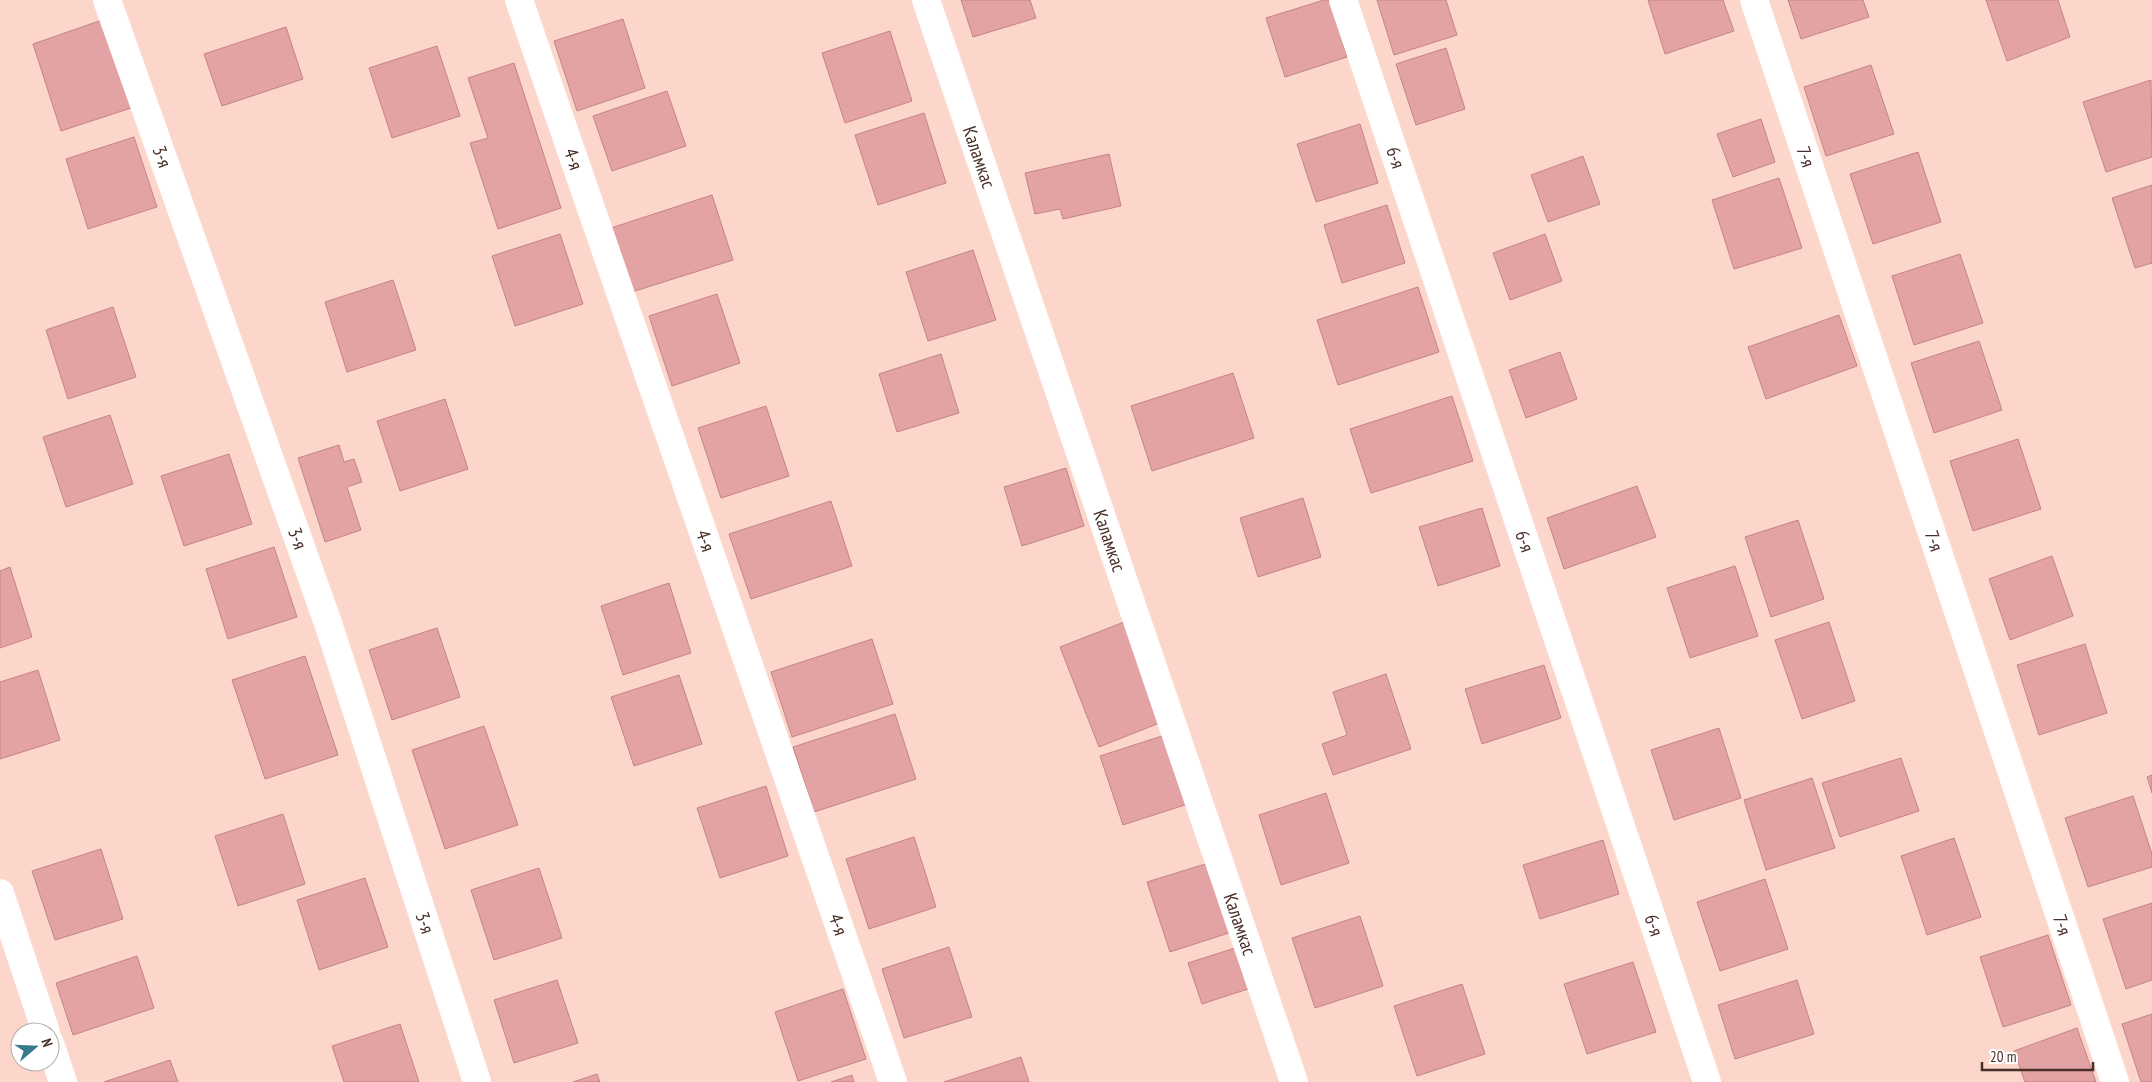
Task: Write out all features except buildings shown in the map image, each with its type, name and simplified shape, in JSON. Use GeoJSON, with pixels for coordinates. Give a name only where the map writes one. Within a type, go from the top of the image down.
{"type":"FeatureCollection","features":[{"type":"Feature","properties":{"kind":"street","name":"3-я"},"geometry":{"type":"LineString","coordinates":[[107,0],[329,626],[477,1082]]}},
{"type":"Feature","properties":{"kind":"street","name":"4-я"},"geometry":{"type":"LineString","coordinates":[[519,0],[893,1082]]}},
{"type":"Feature","properties":{"kind":"street","name":"Каламкас"},"geometry":{"type":"LineString","coordinates":[[926,0],[1294,1082]]}},
{"type":"Feature","properties":{"kind":"street","name":"6-я"},"geometry":{"type":"LineString","coordinates":[[1342,0],[1707,1082]]}},
{"type":"Feature","properties":{"kind":"street","name":"7-я"},"geometry":{"type":"LineString","coordinates":[[1754,0],[2115,1082]]}},
{"type":"Feature","properties":{"kind":"street"},"geometry":{"type":"LineString","coordinates":[[0,893],[43,1022]]}}]}
